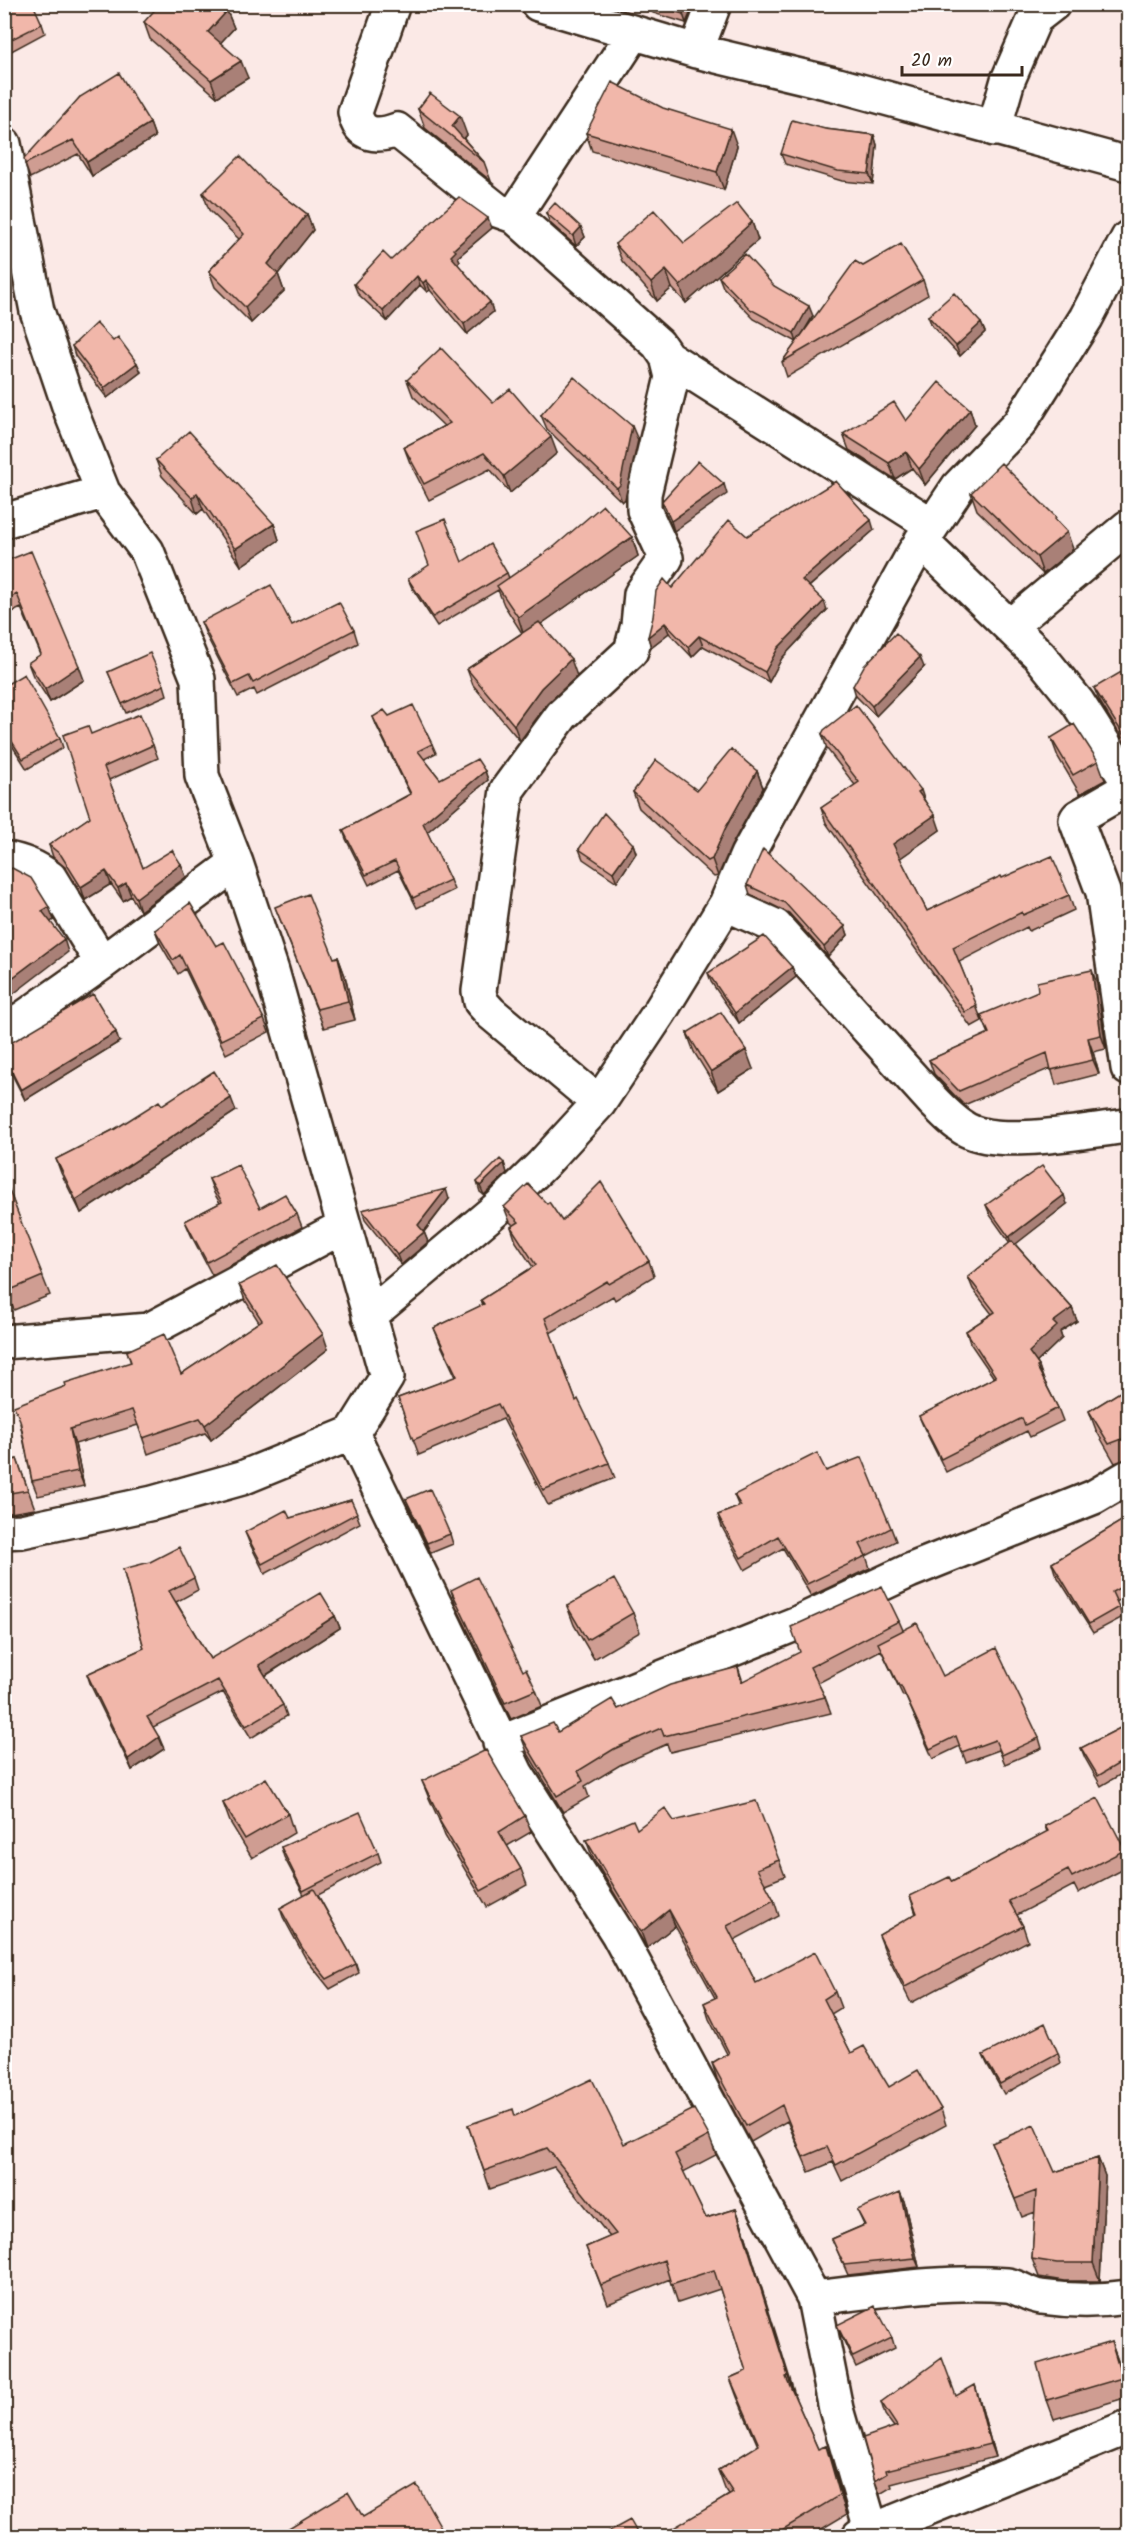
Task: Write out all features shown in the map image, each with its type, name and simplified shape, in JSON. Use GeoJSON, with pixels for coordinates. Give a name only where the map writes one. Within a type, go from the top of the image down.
{"type":"FeatureCollection","features":[{"type":"Feature","properties":{"kind":"street"},"geometry":{"type":"LineString","coordinates":[[393,4],[355,112],[356,119],[371,135],[397,130],[497,210],[514,216],[658,344],[667,357],[672,377],[644,494],[644,510],[666,558],[641,594],[638,625],[631,651],[623,661],[611,669],[562,715],[507,790],[479,991],[481,1002],[491,1013],[599,1103]]}},
{"type":"Feature","properties":{"kind":"street"},"geometry":{"type":"LineString","coordinates":[[538,4],[696,51],[838,85],[1128,164]]}},
{"type":"Feature","properties":{"kind":"street"},"geometry":{"type":"LineString","coordinates":[[696,51],[714,4]]}},
{"type":"Feature","properties":{"kind":"street"},"geometry":{"type":"LineString","coordinates":[[994,129],[1008,80],[1035,18],[1053,4]]}},
{"type":"Feature","properties":{"kind":"street"},"geometry":{"type":"LineString","coordinates":[[514,216],[634,33]]}},
{"type":"Feature","properties":{"kind":"street"},"geometry":{"type":"LineString","coordinates":[[4,144],[37,311],[71,412],[103,492],[147,551],[198,679],[202,776],[236,863],[273,971],[387,1377],[352,1433],[242,1478],[153,1503],[22,1531],[4,1532]]}},
{"type":"Feature","properties":{"kind":"street"},"geometry":{"type":"LineString","coordinates":[[369,1316],[499,1207],[542,1165],[599,1103],[659,1013],[726,904],[747,855],[927,533],[958,487],[1019,424],[1086,318],[1128,238]]}},
{"type":"Feature","properties":{"kind":"street"},"geometry":{"type":"LineString","coordinates":[[667,357],[927,533],[1039,655],[1078,703],[1128,786],[1120,794],[1076,820],[1103,892],[1128,1068]]}},
{"type":"Feature","properties":{"kind":"street"},"geometry":{"type":"LineString","coordinates":[[4,521],[103,492]]}},
{"type":"Feature","properties":{"kind":"street"},"geometry":{"type":"LineString","coordinates":[[1010,626],[1128,527]]}},
{"type":"Feature","properties":{"kind":"street"},"geometry":{"type":"LineString","coordinates":[[4,858],[39,868],[50,878],[102,963]]}},
{"type":"Feature","properties":{"kind":"street"},"geometry":{"type":"LineString","coordinates":[[4,1032],[102,963],[236,863]]}},
{"type":"Feature","properties":{"kind":"street"},"geometry":{"type":"LineString","coordinates":[[726,904],[775,927],[932,1100],[950,1118],[968,1131],[1004,1138],[1128,1126]]}},
{"type":"Feature","properties":{"kind":"street"},"geometry":{"type":"LineString","coordinates":[[4,1342],[149,1330],[344,1226]]}},
{"type":"Feature","properties":{"kind":"street"},"geometry":{"type":"LineString","coordinates":[[352,1433],[500,1743],[538,1811],[618,1934],[814,2298],[836,2409],[867,2535],[1128,2427]]}},
{"type":"Feature","properties":{"kind":"street"},"geometry":{"type":"LineString","coordinates":[[500,1743],[800,1622],[909,1571],[1094,1497],[1128,1478]]}},
{"type":"Feature","properties":{"kind":"street"},"geometry":{"type":"LineString","coordinates":[[814,2298],[934,2284],[1010,2285],[1040,2297],[1112,2300],[1128,2297]]}},
{"type":"Feature","properties":{"kind":"building"},"geometry":{"type":"Polygon","coordinates":[[[4,4],[33,4],[42,24],[4,43],[4,4]]]}},
{"type":"Feature","properties":{"kind":"building"},"geometry":{"type":"Polygon","coordinates":[[[160,4],[221,4],[227,11],[208,32],[241,61],[211,80],[144,22],[160,4]]]}},
{"type":"Feature","properties":{"kind":"building"},"geometry":{"type":"Polygon","coordinates":[[[653,4],[686,4],[683,14],[653,4]]]}},
{"type":"Feature","properties":{"kind":"building"},"geometry":{"type":"Polygon","coordinates":[[[119,73],[150,123],[87,162],[73,140],[25,164],[24,159],[80,97],[119,73]]]}},
{"type":"Feature","properties":{"kind":"building"},"geometry":{"type":"Polygon","coordinates":[[[612,82],[663,108],[731,129],[717,172],[586,133],[612,82]]]}},
{"type":"Feature","properties":{"kind":"building"},"geometry":{"type":"Polygon","coordinates":[[[430,93],[460,116],[452,126],[484,162],[418,109],[430,93]]]}},
{"type":"Feature","properties":{"kind":"building"},"geometry":{"type":"Polygon","coordinates":[[[792,120],[825,129],[874,135],[869,174],[838,171],[781,154],[792,120]]]}},
{"type":"Feature","properties":{"kind":"building"},"geometry":{"type":"Polygon","coordinates":[[[240,156],[265,182],[307,214],[268,264],[278,274],[245,307],[209,271],[244,234],[203,193],[240,156]]]}},
{"type":"Feature","properties":{"kind":"building"},"geometry":{"type":"Polygon","coordinates":[[[459,197],[488,218],[454,249],[456,251],[451,256],[490,302],[464,324],[426,280],[423,283],[417,276],[383,311],[354,284],[383,252],[391,260],[459,197]]]}},
{"type":"Feature","properties":{"kind":"building"},"geometry":{"type":"Polygon","coordinates":[[[555,203],[581,227],[573,236],[546,213],[555,203]]]}},
{"type":"Feature","properties":{"kind":"building"},"geometry":{"type":"Polygon","coordinates":[[[737,203],[752,222],[680,286],[666,270],[651,283],[615,244],[654,210],[684,243],[737,203]]]}},
{"type":"Feature","properties":{"kind":"building"},"geometry":{"type":"Polygon","coordinates":[[[901,244],[923,280],[782,362],[855,261],[863,266],[901,244]]]}},
{"type":"Feature","properties":{"kind":"building"},"geometry":{"type":"Polygon","coordinates":[[[745,254],[774,286],[809,306],[794,333],[750,309],[719,277],[745,254]]]}},
{"type":"Feature","properties":{"kind":"building"},"geometry":{"type":"Polygon","coordinates":[[[954,293],[981,323],[956,346],[928,316],[954,293]]]}},
{"type":"Feature","properties":{"kind":"building"},"geometry":{"type":"Polygon","coordinates":[[[96,323],[113,341],[118,337],[137,363],[104,388],[72,346],[96,323]]]}},
{"type":"Feature","properties":{"kind":"building"},"geometry":{"type":"Polygon","coordinates":[[[441,348],[493,403],[510,389],[551,437],[504,476],[484,453],[424,484],[404,447],[450,423],[407,380],[441,348]]]}},
{"type":"Feature","properties":{"kind":"building"},"geometry":{"type":"Polygon","coordinates":[[[574,377],[632,426],[620,485],[617,488],[541,415],[574,377]]]}},
{"type":"Feature","properties":{"kind":"building"},"geometry":{"type":"Polygon","coordinates":[[[939,382],[970,409],[919,469],[906,452],[889,463],[843,434],[894,402],[906,421],[939,382]]]}},
{"type":"Feature","properties":{"kind":"building"},"geometry":{"type":"Polygon","coordinates":[[[189,431],[274,524],[235,549],[197,493],[192,498],[156,460],[189,431]]]}},
{"type":"Feature","properties":{"kind":"building"},"geometry":{"type":"Polygon","coordinates":[[[698,461],[724,484],[671,521],[662,501],[698,461]]]}},
{"type":"Feature","properties":{"kind":"building"},"geometry":{"type":"Polygon","coordinates":[[[1001,463],[1056,517],[1055,519],[1067,532],[1037,557],[971,493],[1001,463]]]}},
{"type":"Feature","properties":{"kind":"building"},"geometry":{"type":"Polygon","coordinates":[[[836,481],[871,520],[802,580],[824,601],[778,648],[765,672],[699,636],[688,647],[665,623],[648,637],[656,591],[664,579],[672,588],[729,520],[747,536],[836,481]]]}},
{"type":"Feature","properties":{"kind":"building"},"geometry":{"type":"Polygon","coordinates":[[[603,505],[632,537],[518,617],[497,586],[555,546],[603,505]]]}},
{"type":"Feature","properties":{"kind":"building"},"geometry":{"type":"Polygon","coordinates":[[[445,519],[462,562],[490,544],[507,573],[433,617],[408,579],[429,565],[416,531],[445,519]]]}},
{"type":"Feature","properties":{"kind":"building"},"geometry":{"type":"Polygon","coordinates":[[[31,551],[79,666],[45,689],[28,663],[41,654],[17,594],[4,601],[4,558],[6,561],[31,551]]]}},
{"type":"Feature","properties":{"kind":"building"},"geometry":{"type":"Polygon","coordinates":[[[271,585],[292,625],[339,602],[354,630],[253,683],[249,676],[233,684],[201,622],[271,585]]]}},
{"type":"Feature","properties":{"kind":"building"},"geometry":{"type":"Polygon","coordinates":[[[539,622],[571,659],[541,688],[514,725],[467,669],[539,622]]]}},
{"type":"Feature","properties":{"kind":"building"},"geometry":{"type":"Polygon","coordinates":[[[896,633],[920,657],[872,706],[853,686],[864,666],[896,633]]]}},
{"type":"Feature","properties":{"kind":"building"},"geometry":{"type":"Polygon","coordinates":[[[150,653],[164,685],[122,704],[108,672],[150,653]]]}},
{"type":"Feature","properties":{"kind":"building"},"geometry":{"type":"Polygon","coordinates":[[[1123,671],[1128,679],[1128,742],[1094,688],[1123,671]]]}},
{"type":"Feature","properties":{"kind":"building"},"geometry":{"type":"Polygon","coordinates":[[[24,674],[60,738],[23,759],[4,729],[4,686],[24,674]]]}},
{"type":"Feature","properties":{"kind":"building"},"geometry":{"type":"Polygon","coordinates":[[[413,705],[432,744],[418,751],[440,779],[477,759],[485,771],[423,823],[450,880],[413,898],[395,861],[366,875],[343,830],[411,794],[373,717],[384,710],[389,716],[413,705]]]}},
{"type":"Feature","properties":{"kind":"building"},"geometry":{"type":"Polygon","coordinates":[[[856,705],[921,790],[918,792],[935,815],[893,844],[927,911],[1001,876],[1002,878],[1052,856],[1069,895],[1023,915],[1022,912],[953,947],[977,1006],[965,1012],[821,808],[859,782],[822,734],[856,705]]]}},
{"type":"Feature","properties":{"kind":"building"},"geometry":{"type":"Polygon","coordinates":[[[140,714],[153,745],[104,767],[143,868],[172,850],[181,864],[136,898],[126,883],[118,888],[106,871],[81,887],[61,855],[49,845],[90,817],[63,735],[88,726],[91,734],[140,714]]]}},
{"type":"Feature","properties":{"kind":"building"},"geometry":{"type":"Polygon","coordinates":[[[1074,724],[1098,761],[1073,775],[1051,738],[1074,724]]]}},
{"type":"Feature","properties":{"kind":"building"},"geometry":{"type":"Polygon","coordinates":[[[731,749],[757,771],[725,829],[712,859],[708,861],[633,792],[656,760],[697,790],[731,749]]]}},
{"type":"Feature","properties":{"kind":"building"},"geometry":{"type":"Polygon","coordinates":[[[604,813],[633,844],[613,872],[579,849],[604,813]]]}},
{"type":"Feature","properties":{"kind":"building"},"geometry":{"type":"Polygon","coordinates":[[[763,849],[845,926],[824,947],[785,903],[747,885],[763,849]]]}},
{"type":"Feature","properties":{"kind":"building"},"geometry":{"type":"Polygon","coordinates":[[[12,868],[31,878],[49,907],[42,911],[64,939],[4,984],[4,873],[12,868]]]}},
{"type":"Feature","properties":{"kind":"building"},"geometry":{"type":"Polygon","coordinates":[[[308,894],[334,958],[338,957],[348,1001],[317,1009],[275,907],[308,894]]]}},
{"type":"Feature","properties":{"kind":"building"},"geometry":{"type":"Polygon","coordinates":[[[190,903],[216,946],[224,942],[264,1019],[221,1040],[180,955],[173,960],[155,930],[190,903]]]}},
{"type":"Feature","properties":{"kind":"building"},"geometry":{"type":"Polygon","coordinates":[[[764,936],[792,967],[735,1013],[708,973],[764,936]]]}},
{"type":"Feature","properties":{"kind":"building"},"geometry":{"type":"Polygon","coordinates":[[[1128,937],[1128,961],[1125,939],[1128,937]]]}},
{"type":"Feature","properties":{"kind":"building"},"geometry":{"type":"Polygon","coordinates":[[[1092,970],[1101,1035],[1088,1038],[1093,1060],[1051,1070],[1047,1053],[959,1091],[929,1060],[989,1033],[981,1015],[1038,991],[1037,982],[1092,970]]]}},
{"type":"Feature","properties":{"kind":"building"},"geometry":{"type":"Polygon","coordinates":[[[93,994],[116,1032],[21,1090],[4,1056],[4,1047],[93,994]]]}},
{"type":"Feature","properties":{"kind":"building"},"geometry":{"type":"Polygon","coordinates":[[[721,1012],[746,1050],[711,1072],[687,1033],[721,1012]]]}},
{"type":"Feature","properties":{"kind":"building"},"geometry":{"type":"Polygon","coordinates":[[[214,1071],[231,1098],[76,1200],[56,1159],[115,1129],[159,1101],[162,1105],[214,1071]]]}},
{"type":"Feature","properties":{"kind":"building"},"geometry":{"type":"Polygon","coordinates":[[[500,1159],[504,1163],[480,1186],[477,1182],[500,1159]]]}},
{"type":"Feature","properties":{"kind":"building"},"geometry":{"type":"Polygon","coordinates":[[[238,1165],[260,1208],[285,1194],[297,1214],[207,1262],[185,1221],[222,1202],[209,1179],[238,1165]]]}},
{"type":"Feature","properties":{"kind":"building"},"geometry":{"type":"Polygon","coordinates":[[[1042,1166],[1064,1195],[1009,1237],[986,1205],[1042,1166]]]}},
{"type":"Feature","properties":{"kind":"building"},"geometry":{"type":"Polygon","coordinates":[[[4,1177],[43,1276],[8,1291],[4,1284],[4,1177]]]}},
{"type":"Feature","properties":{"kind":"building"},"geometry":{"type":"Polygon","coordinates":[[[601,1182],[649,1261],[609,1284],[607,1281],[545,1318],[576,1401],[578,1399],[609,1463],[543,1490],[498,1404],[413,1440],[398,1398],[457,1376],[434,1328],[484,1304],[481,1300],[536,1265],[511,1227],[519,1222],[504,1207],[528,1184],[547,1204],[549,1202],[562,1221],[601,1182]]]}},
{"type":"Feature","properties":{"kind":"building"},"geometry":{"type":"Polygon","coordinates":[[[446,1189],[418,1225],[424,1232],[397,1255],[362,1210],[446,1189]]]}},
{"type":"Feature","properties":{"kind":"building"},"geometry":{"type":"Polygon","coordinates":[[[1012,1241],[1072,1308],[1053,1322],[1057,1326],[1029,1352],[1039,1366],[1037,1367],[1058,1408],[1025,1425],[1022,1418],[941,1459],[919,1416],[996,1377],[966,1331],[995,1312],[968,1277],[1012,1241]]]}},
{"type":"Feature","properties":{"kind":"building"},"geometry":{"type":"Polygon","coordinates":[[[277,1265],[323,1334],[205,1425],[200,1418],[143,1438],[132,1410],[70,1429],[78,1471],[32,1481],[20,1420],[14,1406],[66,1386],[65,1383],[131,1362],[127,1351],[164,1334],[181,1374],[262,1320],[239,1285],[277,1265]]]}},
{"type":"Feature","properties":{"kind":"building"},"geometry":{"type":"Polygon","coordinates":[[[1128,1387],[1128,1442],[1122,1439],[1109,1444],[1089,1411],[1128,1387]]]}},
{"type":"Feature","properties":{"kind":"building"},"geometry":{"type":"Polygon","coordinates":[[[817,1453],[826,1471],[862,1457],[891,1528],[860,1544],[866,1556],[807,1584],[778,1536],[741,1558],[718,1515],[741,1506],[734,1495],[817,1453]]]}},
{"type":"Feature","properties":{"kind":"building"},"geometry":{"type":"Polygon","coordinates":[[[17,1459],[28,1490],[4,1494],[4,1463],[17,1459]]]}},
{"type":"Feature","properties":{"kind":"building"},"geometry":{"type":"Polygon","coordinates":[[[430,1489],[450,1534],[427,1543],[406,1499],[430,1489]]]}},
{"type":"Feature","properties":{"kind":"building"},"geometry":{"type":"Polygon","coordinates":[[[351,1500],[357,1513],[262,1564],[245,1532],[286,1510],[290,1518],[351,1500]]]}},
{"type":"Feature","properties":{"kind":"building"},"geometry":{"type":"Polygon","coordinates":[[[1128,1517],[1128,1583],[1112,1592],[1119,1607],[1089,1624],[1052,1563],[1128,1517]]]}},
{"type":"Feature","properties":{"kind":"building"},"geometry":{"type":"Polygon","coordinates":[[[179,1547],[194,1578],[169,1591],[210,1659],[321,1593],[335,1616],[259,1665],[283,1705],[246,1726],[218,1680],[147,1717],[159,1737],[128,1759],[87,1674],[144,1648],[123,1569],[150,1562],[179,1547]]]}},
{"type":"Feature","properties":{"kind":"building"},"geometry":{"type":"Polygon","coordinates":[[[477,1577],[523,1671],[526,1669],[536,1690],[505,1703],[451,1590],[477,1577]]]}},
{"type":"Feature","properties":{"kind":"building"},"geometry":{"type":"Polygon","coordinates":[[[614,1579],[633,1613],[587,1640],[567,1606],[614,1579]]]}},
{"type":"Feature","properties":{"kind":"building"},"geometry":{"type":"Polygon","coordinates":[[[882,1586],[899,1621],[810,1667],[825,1697],[664,1736],[661,1728],[614,1749],[578,1771],[583,1781],[557,1796],[521,1736],[553,1723],[558,1732],[612,1699],[618,1709],[670,1685],[738,1667],[741,1682],[800,1652],[791,1627],[882,1586]]]}},
{"type":"Feature","properties":{"kind":"building"},"geometry":{"type":"Polygon","coordinates":[[[917,1623],[943,1676],[996,1648],[1039,1738],[1002,1755],[995,1740],[962,1752],[956,1736],[930,1749],[878,1643],[917,1623]]]}},
{"type":"Feature","properties":{"kind":"building"},"geometry":{"type":"Polygon","coordinates":[[[1128,1724],[1128,1758],[1098,1776],[1081,1748],[1128,1724]]]}},
{"type":"Feature","properties":{"kind":"building"},"geometry":{"type":"Polygon","coordinates":[[[486,1750],[525,1816],[499,1832],[521,1869],[481,1891],[439,1820],[441,1819],[422,1781],[486,1750]]]}},
{"type":"Feature","properties":{"kind":"building"},"geometry":{"type":"Polygon","coordinates":[[[266,1778],[288,1814],[245,1839],[223,1803],[266,1778]]]}},
{"type":"Feature","properties":{"kind":"building"},"geometry":{"type":"Polygon","coordinates":[[[1098,1798],[1125,1850],[1072,1877],[1068,1870],[1009,1901],[1023,1926],[905,1987],[879,1935],[917,1913],[910,1896],[949,1877],[952,1882],[1048,1831],[1045,1826],[1098,1798]]]}},
{"type":"Feature","properties":{"kind":"building"},"geometry":{"type":"Polygon","coordinates":[[[756,1801],[779,1860],[757,1869],[774,1900],[727,1926],[756,1983],[815,1952],[835,1992],[824,1999],[851,2053],[864,2046],[889,2087],[918,2070],[941,2109],[836,2165],[827,2147],[803,2157],[782,2105],[746,2126],[712,2063],[729,2053],[704,2003],[717,1997],[669,1910],[641,1932],[586,1840],[633,1820],[637,1829],[665,1808],[674,1821],[756,1801]]]}},
{"type":"Feature","properties":{"kind":"building"},"geometry":{"type":"Polygon","coordinates":[[[360,1812],[378,1853],[303,1891],[281,1847],[360,1812]]]}},
{"type":"Feature","properties":{"kind":"building"},"geometry":{"type":"Polygon","coordinates":[[[314,1889],[356,1964],[327,1979],[303,1949],[280,1908],[314,1889]]]}},
{"type":"Feature","properties":{"kind":"building"},"geometry":{"type":"Polygon","coordinates":[[[1045,2023],[1058,2053],[1000,2084],[983,2055],[1045,2023]]]}},
{"type":"Feature","properties":{"kind":"building"},"geometry":{"type":"Polygon","coordinates":[[[592,2079],[624,2144],[694,2109],[709,2136],[675,2154],[706,2218],[736,2209],[788,2376],[786,2377],[818,2449],[826,2446],[840,2495],[772,2536],[717,2536],[713,2529],[707,2536],[664,2536],[670,2530],[733,2493],[718,2470],[759,2445],[730,2378],[746,2371],[714,2270],[671,2284],[664,2260],[601,2285],[586,2247],[616,2234],[547,2148],[484,2171],[468,2125],[513,2109],[515,2116],[592,2079]]]}},
{"type":"Feature","properties":{"kind":"building"},"geometry":{"type":"Polygon","coordinates":[[[1034,2125],[1055,2172],[1098,2158],[1093,2263],[1057,2263],[1032,2259],[1036,2191],[1015,2199],[992,2143],[1034,2125]]]}},
{"type":"Feature","properties":{"kind":"building"},"geometry":{"type":"Polygon","coordinates":[[[900,2192],[915,2258],[844,2265],[832,2239],[865,2225],[857,2210],[900,2192]]]}},
{"type":"Feature","properties":{"kind":"building"},"geometry":{"type":"Polygon","coordinates":[[[875,2306],[892,2338],[853,2357],[837,2325],[875,2306]]]}},
{"type":"Feature","properties":{"kind":"building"},"geometry":{"type":"Polygon","coordinates":[[[1111,2342],[1122,2378],[1047,2400],[1037,2364],[1111,2342]]]}},
{"type":"Feature","properties":{"kind":"building"},"geometry":{"type":"Polygon","coordinates":[[[942,2358],[956,2396],[975,2385],[990,2444],[886,2470],[887,2474],[875,2481],[863,2438],[897,2426],[881,2402],[942,2358]]]}},
{"type":"Feature","properties":{"kind":"building"},"geometry":{"type":"Polygon","coordinates":[[[417,2485],[446,2536],[291,2536],[287,2529],[348,2492],[363,2517],[417,2485]]]}},
{"type":"Feature","properties":{"kind":"building"},"geometry":{"type":"Polygon","coordinates":[[[630,2520],[639,2536],[601,2536],[630,2520]]]}}]}
